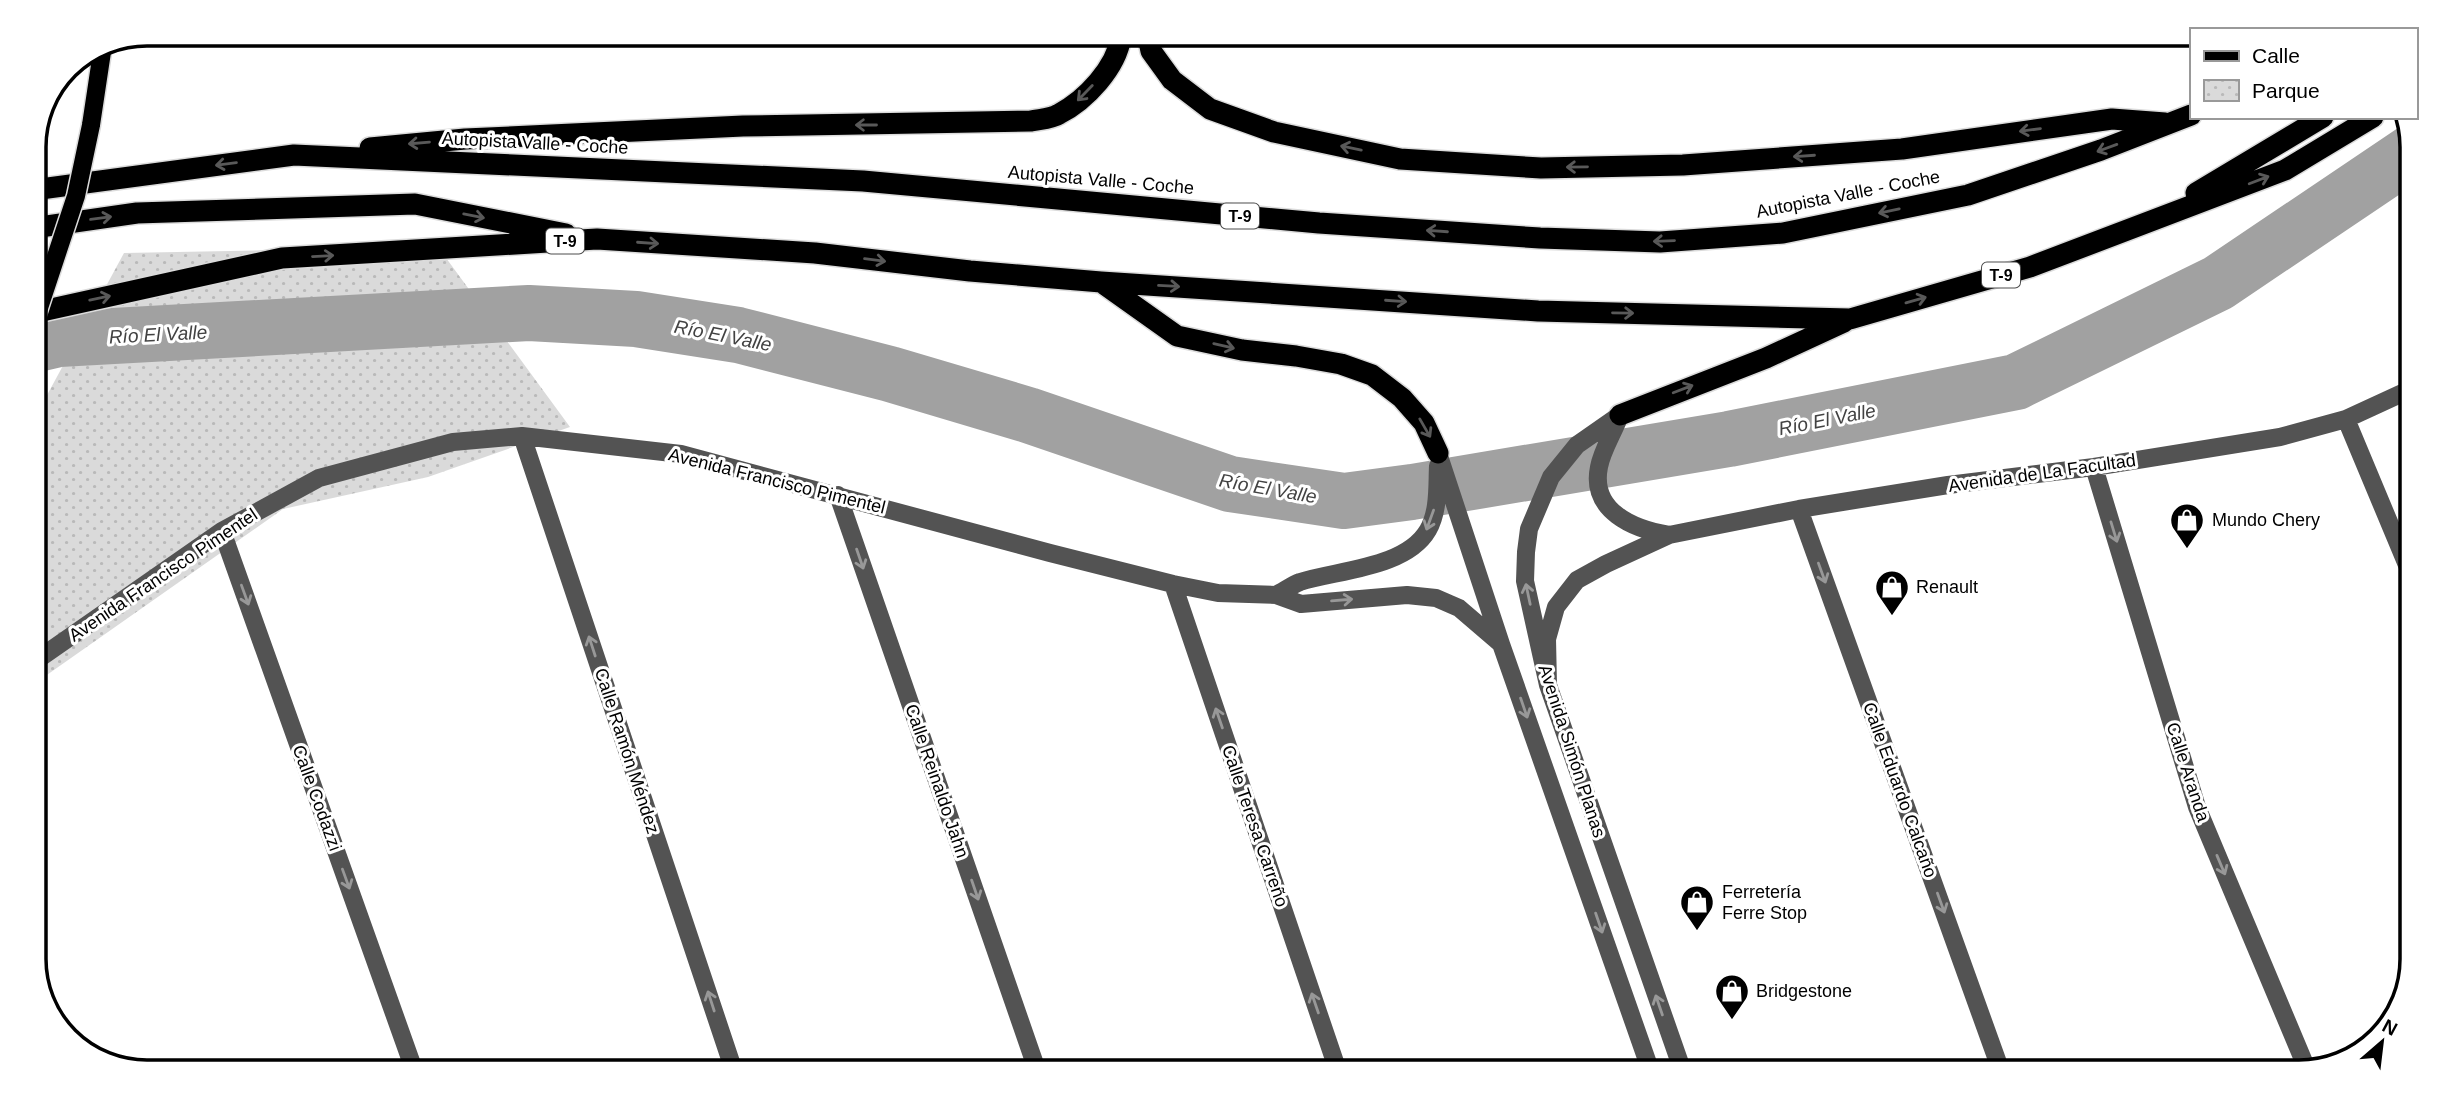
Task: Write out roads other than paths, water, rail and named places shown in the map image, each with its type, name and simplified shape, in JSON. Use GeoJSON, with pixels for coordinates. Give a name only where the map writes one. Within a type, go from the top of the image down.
{"type":"FeatureCollection","features":[{"type":"Feature","properties":{"kind":"highway","name":"T-9"},"geometry":{"type":"LineString","coordinates":[[293,155],[465,139],[715,127],[1031,121],[1056,116],[1075,104],[1107,72],[1117,46]]}},
{"type":"Feature","properties":{"kind":"highway"},"geometry":{"type":"LineString","coordinates":[[1150,46],[1172,80],[1210,109],[1274,132],[1400,159],[1541,168],[1683,165],[1902,149],[2112,119],[2171,124]]}},
{"type":"Feature","properties":{"kind":"highway","name":"Autopista Valle - Coche"},"geometry":{"type":"LineString","coordinates":[[46,188],[293,155],[863,181],[1319,223],[1540,238],[1660,242],[1783,233],[1968,195],[2101,150],[2190,115]]}},
{"type":"Feature","properties":{"kind":"highway","name":"T-9"},"geometry":{"type":"LineString","coordinates":[[2149,221],[2320,119]]}},
{"type":"Feature","properties":{"kind":"highway","name":"T-9"},"geometry":{"type":"LineString","coordinates":[[1620,415],[1766,358],[1850,319],[2030,267],[2285,170],[2370,119]]}},
{"type":"Feature","properties":{"kind":"highway"},"geometry":{"type":"LineString","coordinates":[[46,226],[137,213],[415,204],[597,239]]}},
{"type":"Feature","properties":{"kind":"highway","name":"T-9"},"geometry":{"type":"LineString","coordinates":[[46,310],[282,258],[597,239],[815,253],[970,271],[1101,282],[1538,311],[1850,319]]}},
{"type":"Feature","properties":{"kind":"highway"},"geometry":{"type":"LineString","coordinates":[[1101,282],[1177,335],[1242,350],[1341,364],[1372,376],[1402,398],[1424,423],[1438,453]]}},
{"type":"Feature","properties":{"kind":"main road"},"geometry":{"type":"LineString","coordinates":[[46,287],[76,196],[101,57]]}},
{"type":"Feature","properties":{"kind":"street","name":"Avenida de La Facultad"},"geometry":{"type":"LineString","coordinates":[[1669,535],[1799,509],[1948,485],[2094,467],[2280,437],[2346,419],[2399,394]]}},
{"type":"Feature","properties":{"kind":"street"},"geometry":{"type":"LineString","coordinates":[[1620,415],[1598,468],[1600,498],[1611,511],[1645,531],[1669,535]]}},
{"type":"Feature","properties":{"kind":"street","name":"Avenida Simón Planas"},"geometry":{"type":"LineString","coordinates":[[1620,415],[1577,445],[1551,477],[1529,530],[1525,552],[1525,581],[1548,685],[1679,1060]]}},
{"type":"Feature","properties":{"kind":"street"},"geometry":{"type":"LineString","coordinates":[[2346,419],[2399,547]]}},
{"type":"Feature","properties":{"kind":"street","name":"Avenida Francisco Pimentel"},"geometry":{"type":"LineString","coordinates":[[46,653],[222,531],[319,478],[453,442],[522,436],[681,454],[1173,584],[1218,593],[1276,595]]}},
{"type":"Feature","properties":{"kind":"street","name":"Calle Ramón Méndez"},"geometry":{"type":"LineString","coordinates":[[522,436],[730,1060]]}},
{"type":"Feature","properties":{"kind":"street"},"geometry":{"type":"LineString","coordinates":[[1276,595],[1298,583],[1381,562],[1417,544],[1429,528],[1434,511],[1438,453]]}},
{"type":"Feature","properties":{"kind":"street","name":"Avenida Simón Planas"},"geometry":{"type":"LineString","coordinates":[[1438,453],[1501,644],[1647,1060]]}},
{"type":"Feature","properties":{"kind":"street","name":"Calle Aranda"},"geometry":{"type":"LineString","coordinates":[[2094,467],[2197,807],[2303,1060]]}},
{"type":"Feature","properties":{"kind":"street","name":"Calle Reinaldo Jahn"},"geometry":{"type":"LineString","coordinates":[[838,495],[1034,1060]]}},
{"type":"Feature","properties":{"kind":"street","name":"Calle Eduardo Calcaño"},"geometry":{"type":"LineString","coordinates":[[1799,509],[1997,1060]]}},
{"type":"Feature","properties":{"kind":"street","name":"Calle Codazzi"},"geometry":{"type":"LineString","coordinates":[[222,531],[411,1060]]}},
{"type":"Feature","properties":{"kind":"street"},"geometry":{"type":"LineString","coordinates":[[1548,685],[1547,639],[1553,617],[1556,607],[1577,580],[1669,535]]}},
{"type":"Feature","properties":{"kind":"street","name":"Calle Teresa Carreño"},"geometry":{"type":"LineString","coordinates":[[1173,584],[1334,1060]]}},
{"type":"Feature","properties":{"kind":"street"},"geometry":{"type":"LineString","coordinates":[[1276,595],[1301,604],[1407,595],[1436,598],[1459,608],[1501,644]]}},
{"type":"Feature","properties":{"kind":"waterway","name":"Río El Valle"},"geometry":{"type":"LineString","coordinates":[[46,342],[59,339],[529,313],[636,319],[738,335],[890,374],[1028,415],[1230,484],[1344,501],[1729,439],[2016,382],[2218,283],[2399,161]]}},
{"type":"Feature","properties":{"kind":"place","name":"Mundo Chery"},"geometry":{"type":"Point","coordinates":[2187,550]}},
{"type":"Feature","properties":{"kind":"place","name":"Renault"},"geometry":{"type":"Point","coordinates":[1892,617]}},
{"type":"Feature","properties":{"kind":"place","name":"Ferretería Ferre Stop"},"geometry":{"type":"Point","coordinates":[1697,932]}},
{"type":"Feature","properties":{"kind":"place","name":"Bridgestone"},"geometry":{"type":"Point","coordinates":[1732,1021]}}]}
